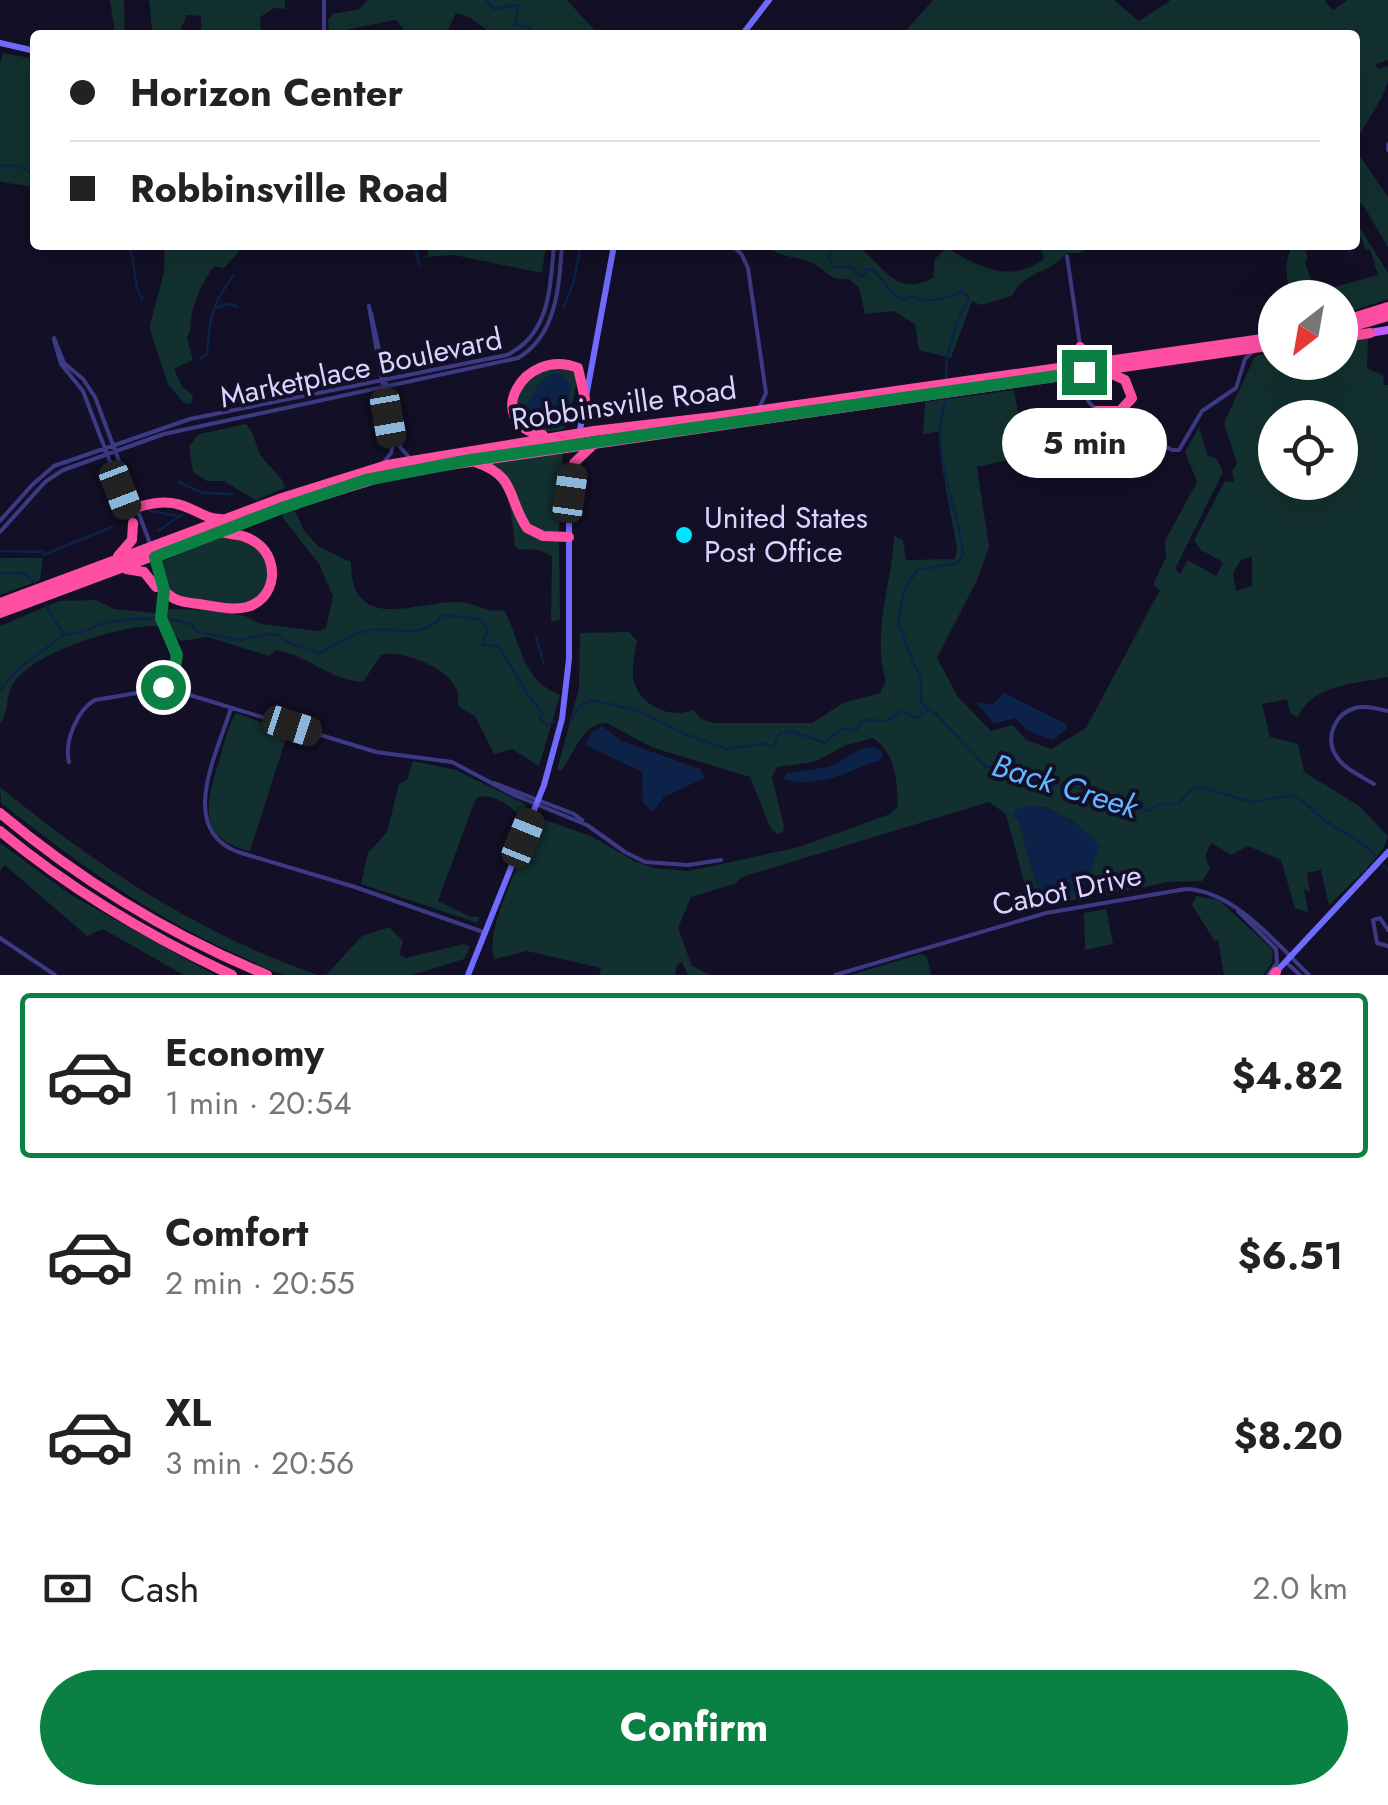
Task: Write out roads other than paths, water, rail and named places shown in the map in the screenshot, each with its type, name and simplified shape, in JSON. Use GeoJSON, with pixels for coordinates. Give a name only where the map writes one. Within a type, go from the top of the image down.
{"type":"FeatureCollection","features":[{"type":"Feature","properties":{"kind":"highway"},"geometry":{"type":"LineString","coordinates":[[1358,316],[1388,307]]}},
{"type":"Feature","properties":{"kind":"highway"},"geometry":{"type":"LineString","coordinates":[[1358,325],[1388,316]]}},
{"type":"Feature","properties":{"kind":"highway"},"geometry":{"type":"LineString","coordinates":[[1358,335],[1370,333]]}},
{"type":"Feature","properties":{"kind":"highway","name":"Robbinsville Road"},"geometry":{"type":"LineString","coordinates":[[1100,366],[1258,343]]}},
{"type":"Feature","properties":{"kind":"highway","name":"Robbinsville Road"},"geometry":{"type":"LineString","coordinates":[[0,616],[124,568],[227,519],[372,469],[559,436],[597,442],[759,414],[783,406],[1238,351],[1242,346],[1258,344]]}},
{"type":"Feature","properties":{"kind":"highway"},"geometry":{"type":"LineString","coordinates":[[1080,346],[1088,358],[1120,376],[1128,384],[1132,398],[1120,411],[1097,411]]}},
{"type":"Feature","properties":{"kind":"highway"},"geometry":{"type":"LineString","coordinates":[[559,436],[534,434],[522,427],[512,410],[516,388],[529,373],[545,365],[570,365],[580,370],[585,399]]}},
{"type":"Feature","properties":{"kind":"highway","name":"Robbinsville Road"},"geometry":{"type":"LineString","coordinates":[[0,603],[110,562],[220,532],[366,480],[578,439],[1083,368]]}},
{"type":"Feature","properties":{"kind":"highway"},"geometry":{"type":"LineString","coordinates":[[574,462],[597,442]]}},
{"type":"Feature","properties":{"kind":"highway"},"geometry":{"type":"LineString","coordinates":[[464,461],[499,473],[512,492],[522,520],[534,534],[569,537]]}},
{"type":"Feature","properties":{"kind":"highway"},"geometry":{"type":"LineString","coordinates":[[132,509],[168,502],[211,519],[227,519]]}},
{"type":"Feature","properties":{"kind":"highway"},"geometry":{"type":"LineString","coordinates":[[110,562],[129,546],[133,523]]}},
{"type":"Feature","properties":{"kind":"highway"},"geometry":{"type":"LineString","coordinates":[[124,568],[144,572],[160,593],[176,600],[235,608],[250,606],[263,598],[272,578],[269,556],[252,539],[220,532]]}},
{"type":"Feature","properties":{"kind":"highway"},"geometry":{"type":"LineString","coordinates":[[0,811],[69,867],[146,916],[267,975]]}},
{"type":"Feature","properties":{"kind":"highway"},"geometry":{"type":"LineString","coordinates":[[0,832],[110,910],[232,975]]}},
{"type":"Feature","properties":{"kind":"main road"},"geometry":{"type":"LineString","coordinates":[[746,30],[768,0]]}},
{"type":"Feature","properties":{"kind":"main road"},"geometry":{"type":"LineString","coordinates":[[0,43],[30,51]]}},
{"type":"Feature","properties":{"kind":"main road"},"geometry":{"type":"LineString","coordinates":[[468,975],[550,769],[564,707],[569,660],[570,493],[613,250]]}},
{"type":"Feature","properties":{"kind":"main road"},"geometry":{"type":"LineString","coordinates":[[1370,333],[1388,330]]}},
{"type":"Feature","properties":{"kind":"main road"},"geometry":{"type":"LineString","coordinates":[[1273,974],[1388,852]]}},
{"type":"Feature","properties":{"kind":"street"},"geometry":{"type":"LineString","coordinates":[[324,0],[324,30]]}},
{"type":"Feature","properties":{"kind":"street","name":"Marketplace Boulevard"},"geometry":{"type":"LineString","coordinates":[[0,532],[45,482],[63,470],[190,419],[507,355],[528,342],[539,328],[546,307],[553,250]]}},
{"type":"Feature","properties":{"kind":"street","name":"Marketplace Boulevard"},"geometry":{"type":"LineString","coordinates":[[115,447],[174,431],[510,362],[533,348],[549,324],[561,250]]}},
{"type":"Feature","properties":{"kind":"street"},"geometry":{"type":"LineString","coordinates":[[737,250],[748,268],[766,393],[755,414]]}},
{"type":"Feature","properties":{"kind":"street"},"geometry":{"type":"LineString","coordinates":[[1068,256],[1088,401],[1097,411],[1172,450],[1179,450],[1202,411],[1236,388],[1245,359],[1258,349]]}},
{"type":"Feature","properties":{"kind":"street"},"geometry":{"type":"LineString","coordinates":[[372,469],[388,459],[392,449],[384,380],[369,306],[384,380]]}},
{"type":"Feature","properties":{"kind":"street"},"geometry":{"type":"LineString","coordinates":[[149,554],[133,523],[132,509],[115,447],[92,390],[64,362],[54,338],[58,359],[80,385],[105,451],[132,509],[149,554],[160,593],[161,618],[177,667],[169,688]]}},
{"type":"Feature","properties":{"kind":"street"},"geometry":{"type":"LineString","coordinates":[[1238,351],[1242,371]]}},
{"type":"Feature","properties":{"kind":"street"},"geometry":{"type":"LineString","coordinates":[[385,388],[400,447],[407,456],[423,459]]}},
{"type":"Feature","properties":{"kind":"street"},"geometry":{"type":"LineString","coordinates":[[766,393],[774,404],[783,406]]}},
{"type":"Feature","properties":{"kind":"street","name":"Marketplace Boulevard"},"geometry":{"type":"LineString","coordinates":[[0,521],[54,466],[105,451]]}},
{"type":"Feature","properties":{"kind":"street"},"geometry":{"type":"LineString","coordinates":[[70,762],[67,754],[77,719],[86,706],[95,700],[169,688],[376,752],[444,760],[574,814],[645,862],[688,866],[721,860]]}},
{"type":"Feature","properties":{"kind":"street"},"geometry":{"type":"LineString","coordinates":[[1374,784],[1338,758],[1332,734],[1338,718],[1351,709],[1368,707],[1388,712]]}},
{"type":"Feature","properties":{"kind":"street"},"geometry":{"type":"LineString","coordinates":[[231,708],[204,798],[205,819],[220,842],[238,852],[356,886],[486,933]]}},
{"type":"Feature","properties":{"kind":"street","name":"Cabot Drive"},"geometry":{"type":"LineString","coordinates":[[834,975],[1064,910],[1186,889],[1216,895],[1235,907],[1289,960]]}},
{"type":"Feature","properties":{"kind":"street"},"geometry":{"type":"LineString","coordinates":[[1235,907],[1278,953],[1273,974]]}},
{"type":"Feature","properties":{"kind":"street"},"geometry":{"type":"LineString","coordinates":[[1388,930],[1380,918],[1373,920],[1377,944],[1388,946]]}},
{"type":"Feature","properties":{"kind":"street"},"geometry":{"type":"LineString","coordinates":[[0,938],[54,975]]}},
{"type":"Feature","properties":{"kind":"street"},"geometry":{"type":"LineString","coordinates":[[1289,960],[1300,975]]}},
{"type":"Feature","properties":{"kind":"street"},"geometry":{"type":"LineString","coordinates":[[1289,960],[1309,975]]}},
{"type":"Feature","properties":{"kind":"water"},"geometry":{"type":"Polygon","coordinates":[[[553,373],[563,375],[571,386],[568,404],[548,427],[530,426],[523,417],[528,404],[537,386],[553,373]]]}},
{"type":"Feature","properties":{"kind":"water"},"geometry":{"type":"Polygon","coordinates":[[[1004,693],[1066,724],[1067,729],[1052,740],[1028,731],[1015,718],[994,724],[976,702],[992,705],[1004,693]]]}},
{"type":"Feature","properties":{"kind":"water"},"geometry":{"type":"Polygon","coordinates":[[[602,726],[622,741],[700,769],[705,778],[664,797],[653,812],[643,803],[642,772],[586,745],[591,733],[602,726]]]}},
{"type":"Feature","properties":{"kind":"water"},"geometry":{"type":"Polygon","coordinates":[[[874,747],[883,753],[880,760],[844,774],[820,781],[783,779],[787,773],[829,767],[863,748],[874,747]]]}},
{"type":"Feature","properties":{"kind":"water"},"geometry":{"type":"Polygon","coordinates":[[[1024,806],[1066,817],[1100,845],[1085,887],[1088,894],[1082,891],[1039,901],[1036,897],[1039,892],[1018,820],[1012,817],[1014,810],[1024,806]]]}},
{"type":"Feature","properties":{"kind":"waterway","name":"Back Creek"},"geometry":{"type":"LineString","coordinates":[[486,0],[493,9],[518,5],[516,24],[531,30]]}},
{"type":"Feature","properties":{"kind":"waterway"},"geometry":{"type":"LineString","coordinates":[[0,166],[20,166],[30,173]]}},
{"type":"Feature","properties":{"kind":"waterway"},"geometry":{"type":"LineString","coordinates":[[130,250],[142,298]]}},
{"type":"Feature","properties":{"kind":"waterway"},"geometry":{"type":"LineString","coordinates":[[416,250],[419,265]]}},
{"type":"Feature","properties":{"kind":"waterway"},"geometry":{"type":"LineString","coordinates":[[563,309],[580,250]]}},
{"type":"Feature","properties":{"kind":"waterway","name":"Back Creek"},"geometry":{"type":"LineString","coordinates":[[832,250],[828,256],[834,267],[851,267],[862,277],[867,269],[873,270],[904,300],[912,296],[937,300],[961,291],[969,298],[947,357],[946,378]]}},
{"type":"Feature","properties":{"kind":"waterway"},"geometry":{"type":"LineString","coordinates":[[201,358],[207,354],[216,304],[233,276]]}},
{"type":"Feature","properties":{"kind":"waterway"},"geometry":{"type":"LineString","coordinates":[[216,308],[227,304],[238,307]]}},
{"type":"Feature","properties":{"kind":"waterway","name":"Back Creek"},"geometry":{"type":"LineString","coordinates":[[947,398],[940,436],[963,554],[958,563],[917,570],[904,591],[898,624],[921,680],[921,703],[986,767],[1023,767],[1039,784],[1069,785],[1149,811],[1160,804],[1178,804],[1199,787],[1252,802],[1294,795],[1376,857]]}},
{"type":"Feature","properties":{"kind":"waterway"},"geometry":{"type":"LineString","coordinates":[[178,482],[203,493],[233,494]]}},
{"type":"Feature","properties":{"kind":"waterway"},"geometry":{"type":"LineString","coordinates":[[150,511],[179,516]]}},
{"type":"Feature","properties":{"kind":"waterway"},"geometry":{"type":"LineString","coordinates":[[158,531],[183,514]]}},
{"type":"Feature","properties":{"kind":"waterway"},"geometry":{"type":"LineString","coordinates":[[43,555],[112,527]]}},
{"type":"Feature","properties":{"kind":"waterway"},"geometry":{"type":"LineString","coordinates":[[0,551],[43,552]]}},
{"type":"Feature","properties":{"kind":"waterway"},"geometry":{"type":"LineString","coordinates":[[0,573],[24,573],[36,583]]}},
{"type":"Feature","properties":{"kind":"waterway"},"geometry":{"type":"LineString","coordinates":[[45,605],[63,633]]}},
{"type":"Feature","properties":{"kind":"waterway"},"geometry":{"type":"LineString","coordinates":[[166,618],[191,624],[197,632],[239,640],[279,635],[286,642],[320,653],[365,631],[416,631],[442,615],[479,619],[488,628],[482,645],[499,646],[543,713],[540,719],[547,725],[555,721]]}},
{"type":"Feature","properties":{"kind":"waterway"},"geometry":{"type":"LineString","coordinates":[[64,635],[110,622],[156,618]]}},
{"type":"Feature","properties":{"kind":"waterway"},"geometry":{"type":"LineString","coordinates":[[0,690],[18,669],[62,636]]}},
{"type":"Feature","properties":{"kind":"waterway"},"geometry":{"type":"LineString","coordinates":[[536,637],[544,664]]}},
{"type":"Feature","properties":{"kind":"waterway"},"geometry":{"type":"LineString","coordinates":[[570,720],[581,705],[592,700],[639,711],[687,735],[727,749],[764,744],[773,747],[780,733],[791,731],[825,743],[841,729],[856,730],[864,720],[887,721],[902,711],[916,718],[927,711]]}},
{"type":"Feature","properties":{"kind":"waterway","name":"Back Creek"},"geometry":{"type":"LineString","coordinates":[[1384,866],[1388,870]]}},
{"type":"Feature","properties":{"kind":"place","name":"United States Post Office"},"geometry":{"type":"Point","coordinates":[684,535]}}]}
